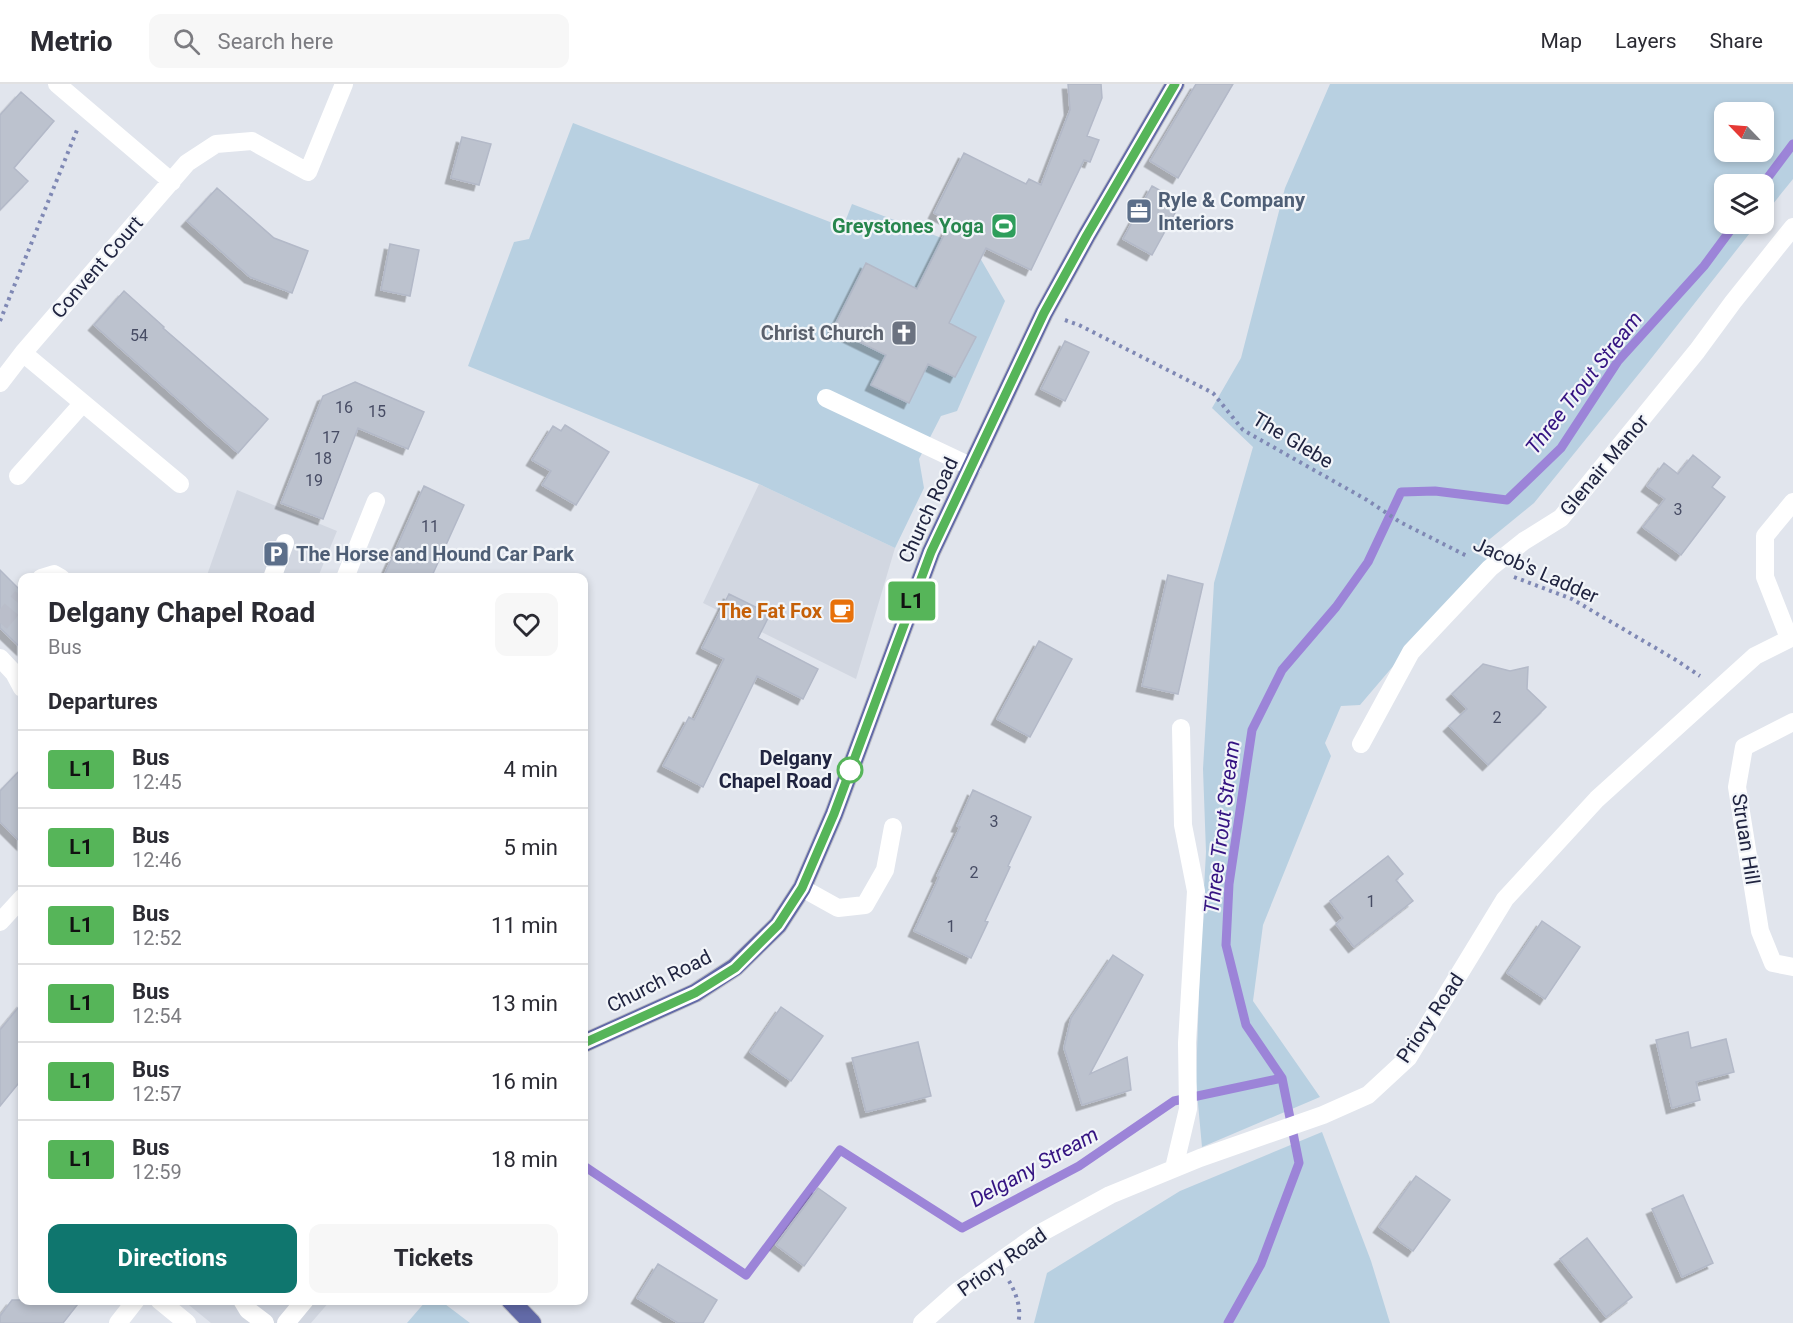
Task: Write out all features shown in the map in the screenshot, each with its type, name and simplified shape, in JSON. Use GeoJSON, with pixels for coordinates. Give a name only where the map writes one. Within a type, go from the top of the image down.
{"type":"FeatureCollection","features":[{"type":"Feature","properties":{"kind":"main road","name":"Church Road"},"geometry":{"type":"LineString","coordinates":[[588,1041],[695,993],[735,968],[778,925],[802,888],[834,814],[931,552],[1044,313],[1175,84]]}},
{"type":"Feature","properties":{"kind":"main road"},"geometry":{"type":"LineString","coordinates":[[515,1305],[532,1323]]}},
{"type":"Feature","properties":{"kind":"street"},"geometry":{"type":"LineString","coordinates":[[57,84],[172,182]]}},
{"type":"Feature","properties":{"kind":"street","name":"Convent Court"},"geometry":{"type":"LineString","coordinates":[[0,383],[23,353],[187,163],[216,144],[252,141],[308,172],[344,84]]}},
{"type":"Feature","properties":{"kind":"street","name":"Glenair Manor"},"geometry":{"type":"LineString","coordinates":[[1361,744],[1411,652],[1490,568],[1524,541],[1561,518],[1697,351],[1793,227]]}},
{"type":"Feature","properties":{"kind":"street"},"geometry":{"type":"LineString","coordinates":[[23,353],[180,484]]}},
{"type":"Feature","properties":{"kind":"street"},"geometry":{"type":"LineString","coordinates":[[826,398],[972,467]]}},
{"type":"Feature","properties":{"kind":"street"},"geometry":{"type":"LineString","coordinates":[[18,476],[83,403]]}},
{"type":"Feature","properties":{"kind":"street"},"geometry":{"type":"LineString","coordinates":[[347,573],[376,501]]}},
{"type":"Feature","properties":{"kind":"street"},"geometry":{"type":"LineString","coordinates":[[1791,638],[1765,577],[1765,536],[1793,502]]}},
{"type":"Feature","properties":{"kind":"street"},"geometry":{"type":"LineString","coordinates":[[274,573],[285,543]]}},
{"type":"Feature","properties":{"kind":"street","name":"Priory Road"},"geometry":{"type":"LineString","coordinates":[[922,1323],[958,1291],[1037,1235],[1110,1195],[1200,1158],[1323,1115],[1368,1095],[1408,1058],[1505,899],[1597,799],[1755,656],[1791,638]]}},
{"type":"Feature","properties":{"kind":"street"},"geometry":{"type":"LineString","coordinates":[[0,658],[18,680]]}},
{"type":"Feature","properties":{"kind":"street","name":"Struan Hill"},"geometry":{"type":"LineString","coordinates":[[1793,722],[1744,747],[1737,787],[1760,931],[1773,963],[1793,968]]}},
{"type":"Feature","properties":{"kind":"street"},"geometry":{"type":"LineString","coordinates":[[1174,1168],[1188,1109],[1187,1043],[1196,891],[1183,825],[1181,728]]}},
{"type":"Feature","properties":{"kind":"street"},"geometry":{"type":"LineString","coordinates":[[802,888],[838,908],[865,905],[885,870],[893,827]]}},
{"type":"Feature","properties":{"kind":"street"},"geometry":{"type":"LineString","coordinates":[[0,922],[18,902]]}},
{"type":"Feature","properties":{"kind":"street"},"geometry":{"type":"LineString","coordinates":[[118,1323],[132,1305]]}},
{"type":"Feature","properties":{"kind":"street"},"geometry":{"type":"LineString","coordinates":[[165,1305],[187,1323]]}},
{"type":"Feature","properties":{"kind":"street"},"geometry":{"type":"LineString","coordinates":[[245,1305],[265,1323]]}},
{"type":"Feature","properties":{"kind":"street"},"geometry":{"type":"LineString","coordinates":[[286,1323],[301,1305]]}},
{"type":"Feature","properties":{"kind":"path"},"geometry":{"type":"LineString","coordinates":[[0,321],[84,108]]}},
{"type":"Feature","properties":{"kind":"path","name":"The Glebe"},"geometry":{"type":"LineString","coordinates":[[1079,325],[1213,393],[1243,430],[1367,500],[1401,522]]}},
{"type":"Feature","properties":{"kind":"path","name":"Jacob's Ladder"},"geometry":{"type":"LineString","coordinates":[[1401,522],[1490,568],[1572,599],[1676,660],[1718,688]]}},
{"type":"Feature","properties":{"kind":"path"},"geometry":{"type":"LineString","coordinates":[[999,1262],[1017,1294],[1018,1323]]}},
{"type":"Feature","properties":{"kind":"shaded area"},"geometry":{"type":"Polygon","coordinates":[[[1330,84],[1793,84],[1793,179],[1774,203],[1774,174],[1714,174],[1714,234],[1749,234],[1534,503],[1474,552],[1488,560],[1470,576],[1360,705],[1341,706],[1325,743],[1331,756],[1263,925],[1253,1001],[1320,1097],[1202,1147],[1196,1082],[1206,852],[1203,769],[1214,583],[1253,447],[1212,408],[1241,358],[1285,188],[1330,84]]]}},
{"type":"Feature","properties":{"kind":"shaded area"},"geometry":{"type":"Polygon","coordinates":[[[573,123],[843,227],[852,204],[976,251],[1005,301],[957,411],[941,416],[919,459],[924,488],[895,548],[759,484],[468,366],[514,242],[529,239],[573,123]]]}},
{"type":"Feature","properties":{"kind":"shaded area"},"geometry":{"type":"Polygon","coordinates":[[[759,484],[895,548],[856,679],[703,603],[759,484]]]}},
{"type":"Feature","properties":{"kind":"shaded area","name":"The Horse and Hound Car Park"},"geometry":{"type":"Polygon","coordinates":[[[237,490],[337,531],[320,573],[208,573],[237,490]]]}},
{"type":"Feature","properties":{"kind":"shaded area"},"geometry":{"type":"Polygon","coordinates":[[[1322,1132],[1371,1261],[1390,1323],[1034,1323],[1047,1273],[1180,1191],[1322,1132]]]}},
{"type":"Feature","properties":{"kind":"shaded area"},"geometry":{"type":"Polygon","coordinates":[[[189,1305],[327,1305],[311,1323],[211,1323],[189,1305]]]}},
{"type":"Feature","properties":{"kind":"shaded area"},"geometry":{"type":"Polygon","coordinates":[[[423,1305],[446,1305],[470,1323],[407,1323],[423,1305]]]}},
{"type":"Feature","properties":{"kind":"building"},"geometry":{"type":"Polygon","coordinates":[[[1068,84],[1101,84],[1102,98],[1087,136],[1099,140],[1090,162],[1084,160],[1031,270],[986,248],[949,323],[976,337],[955,377],[928,364],[909,403],[871,385],[886,355],[833,329],[866,263],[917,289],[951,221],[934,213],[964,153],[1026,184],[1029,179],[1041,185],[1070,110],[1068,84]]]}},
{"type":"Feature","properties":{"kind":"building"},"geometry":{"type":"Polygon","coordinates":[[[1196,84],[1233,84],[1178,178],[1150,161],[1196,84]]]}},
{"type":"Feature","properties":{"kind":"building"},"geometry":{"type":"Polygon","coordinates":[[[21,92],[54,121],[14,168],[28,181],[0,210],[0,115],[21,92]]]}},
{"type":"Feature","properties":{"kind":"building"},"geometry":{"type":"Polygon","coordinates":[[[462,137],[491,144],[479,185],[451,178],[462,137]]]}},
{"type":"Feature","properties":{"kind":"building"},"geometry":{"type":"Polygon","coordinates":[[[1152,186],[1181,202],[1152,255],[1123,239],[1152,186]]]}},
{"type":"Feature","properties":{"kind":"building"},"geometry":{"type":"Polygon","coordinates":[[[217,188],[274,238],[308,251],[292,293],[250,277],[187,221],[217,188]]]}},
{"type":"Feature","properties":{"kind":"building"},"geometry":{"type":"Polygon","coordinates":[[[390,244],[419,250],[410,296],[381,290],[390,244]]]}},
{"type":"Feature","properties":{"kind":"building"},"geometry":{"type":"Polygon","coordinates":[[[124,291],[268,419],[238,453],[94,325],[124,291]]]}},
{"type":"Feature","properties":{"kind":"building"},"geometry":{"type":"Polygon","coordinates":[[[1065,341],[1089,352],[1065,401],[1041,389],[1065,341]]]}},
{"type":"Feature","properties":{"kind":"building"},"geometry":{"type":"Polygon","coordinates":[[[355,382],[424,412],[408,449],[358,428],[323,519],[281,503],[323,396],[355,382]]]}},
{"type":"Feature","properties":{"kind":"building"},"geometry":{"type":"Polygon","coordinates":[[[565,425],[609,452],[576,505],[542,485],[551,471],[532,460],[553,426],[561,431],[565,425]]]}},
{"type":"Feature","properties":{"kind":"building"},"geometry":{"type":"Polygon","coordinates":[[[1693,455],[1720,477],[1712,487],[1725,497],[1681,555],[1643,527],[1665,499],[1647,486],[1664,463],[1678,474],[1693,455]]]}},
{"type":"Feature","properties":{"kind":"building"},"geometry":{"type":"Polygon","coordinates":[[[424,486],[464,505],[433,573],[385,573],[424,486]]]}},
{"type":"Feature","properties":{"kind":"building"},"geometry":{"type":"Polygon","coordinates":[[[0,570],[18,588],[18,645],[0,628],[0,570]]]}},
{"type":"Feature","properties":{"kind":"building"},"geometry":{"type":"Polygon","coordinates":[[[1168,575],[1203,584],[1178,694],[1142,686],[1168,575]]]}},
{"type":"Feature","properties":{"kind":"building"},"geometry":{"type":"Polygon","coordinates":[[[729,594],[770,614],[758,638],[818,669],[803,699],[757,676],[703,787],[663,766],[689,717],[694,720],[724,659],[702,648],[729,594]]]}},
{"type":"Feature","properties":{"kind":"building"},"geometry":{"type":"Polygon","coordinates":[[[1039,641],[1072,659],[1030,737],[997,719],[1039,641]]]}},
{"type":"Feature","properties":{"kind":"building"},"geometry":{"type":"Polygon","coordinates":[[[1483,664],[1510,671],[1528,667],[1527,689],[1546,707],[1488,765],[1449,726],[1467,709],[1452,694],[1483,664]]]}},
{"type":"Feature","properties":{"kind":"building"},"geometry":{"type":"Polygon","coordinates":[[[18,772],[18,840],[0,822],[0,791],[18,772]]]}},
{"type":"Feature","properties":{"kind":"building"},"geometry":{"type":"Polygon","coordinates":[[[973,790],[1031,817],[1008,866],[1010,867],[985,921],[988,922],[971,958],[914,931],[960,827],[957,826],[973,790]]]}},
{"type":"Feature","properties":{"kind":"building"},"geometry":{"type":"Polygon","coordinates":[[[1388,856],[1403,874],[1396,880],[1413,901],[1354,947],[1336,924],[1343,918],[1330,901],[1388,856]]]}},
{"type":"Feature","properties":{"kind":"building"},"geometry":{"type":"Polygon","coordinates":[[[1542,921],[1580,947],[1545,999],[1507,973],[1542,921]]]}},
{"type":"Feature","properties":{"kind":"building"},"geometry":{"type":"Polygon","coordinates":[[[1113,955],[1143,975],[1090,1074],[1127,1057],[1131,1090],[1082,1105],[1064,1048],[1071,1018],[1113,955]]]}},
{"type":"Feature","properties":{"kind":"building"},"geometry":{"type":"Polygon","coordinates":[[[781,1007],[823,1036],[791,1081],[750,1052],[781,1007]]]}},
{"type":"Feature","properties":{"kind":"building"},"geometry":{"type":"Polygon","coordinates":[[[18,1008],[18,1084],[0,1106],[0,1030],[18,1008]]]}},
{"type":"Feature","properties":{"kind":"building"},"geometry":{"type":"Polygon","coordinates":[[[1688,1032],[1691,1048],[1726,1039],[1734,1072],[1696,1082],[1700,1100],[1672,1108],[1656,1040],[1688,1032]]]}},
{"type":"Feature","properties":{"kind":"building"},"geometry":{"type":"Polygon","coordinates":[[[918,1042],[931,1096],[866,1112],[852,1058],[918,1042]]]}},
{"type":"Feature","properties":{"kind":"building"},"geometry":{"type":"Polygon","coordinates":[[[1416,1176],[1450,1200],[1413,1251],[1379,1227],[1416,1176]]]}},
{"type":"Feature","properties":{"kind":"building"},"geometry":{"type":"Polygon","coordinates":[[[818,1188],[846,1208],[804,1266],[776,1245],[818,1188]]]}},
{"type":"Feature","properties":{"kind":"building"},"geometry":{"type":"Polygon","coordinates":[[[1683,1195],[1713,1263],[1682,1277],[1652,1209],[1683,1195]]]}},
{"type":"Feature","properties":{"kind":"building"},"geometry":{"type":"Polygon","coordinates":[[[1587,1238],[1632,1297],[1606,1317],[1560,1259],[1587,1238]]]}},
{"type":"Feature","properties":{"kind":"building"},"geometry":{"type":"Polygon","coordinates":[[[658,1264],[717,1300],[703,1323],[678,1323],[637,1298],[658,1264]]]}},
{"type":"Feature","properties":{"kind":"building"},"geometry":{"type":"Polygon","coordinates":[[[12,1300],[18,1300],[18,1305],[77,1305],[63,1323],[0,1323],[0,1316],[12,1300]]]}},
{"type":"Feature","properties":{"kind":"waterway","name":"Three Trout Stream"},"geometry":{"type":"LineString","coordinates":[[1770,174],[1793,144]]}},
{"type":"Feature","properties":{"kind":"waterway","name":"Three Trout Stream"},"geometry":{"type":"LineString","coordinates":[[1228,1323],[1261,1264],[1299,1163],[1282,1078],[1246,1025],[1226,945],[1229,884],[1252,730],[1282,670],[1336,607],[1368,562],[1401,492],[1435,491],[1507,500],[1561,448],[1618,361],[1704,266],[1728,234]]}},
{"type":"Feature","properties":{"kind":"waterway","name":"Delgany Stream"},"geometry":{"type":"LineString","coordinates":[[588,1169],[746,1275],[840,1150],[962,1228],[1079,1166],[1174,1101],[1282,1078]]}},
{"type":"Feature","properties":{"kind":"tunnel"},"geometry":{"type":"LineString","coordinates":[[0,623],[18,602]]}},
{"type":"Feature","properties":{"kind":"bus line","name":"L1"},"geometry":{"type":"LineString","coordinates":[[588,1041],[695,993],[735,968],[778,925],[802,888],[834,814],[931,552],[1044,313],[1175,84]]}},
{"type":"Feature","properties":{"kind":"place","name":"Ryle & Company Interiors"},"geometry":{"type":"Point","coordinates":[1139,211]}},
{"type":"Feature","properties":{"kind":"place","name":"Greystones Yoga"},"geometry":{"type":"Point","coordinates":[1004,226]}},
{"type":"Feature","properties":{"kind":"place","name":"Christ Church"},"geometry":{"type":"Point","coordinates":[904,333]}},
{"type":"Feature","properties":{"kind":"place","name":"The Horse and Hound Car Park"},"geometry":{"type":"Point","coordinates":[276,554]}},
{"type":"Feature","properties":{"kind":"place","name":"The Fat Fox"},"geometry":{"type":"Point","coordinates":[842,611]}},
{"type":"Feature","properties":{"kind":"place","name":"Delgany Chapel Road"},"geometry":{"type":"Point","coordinates":[850,770]}}]}
